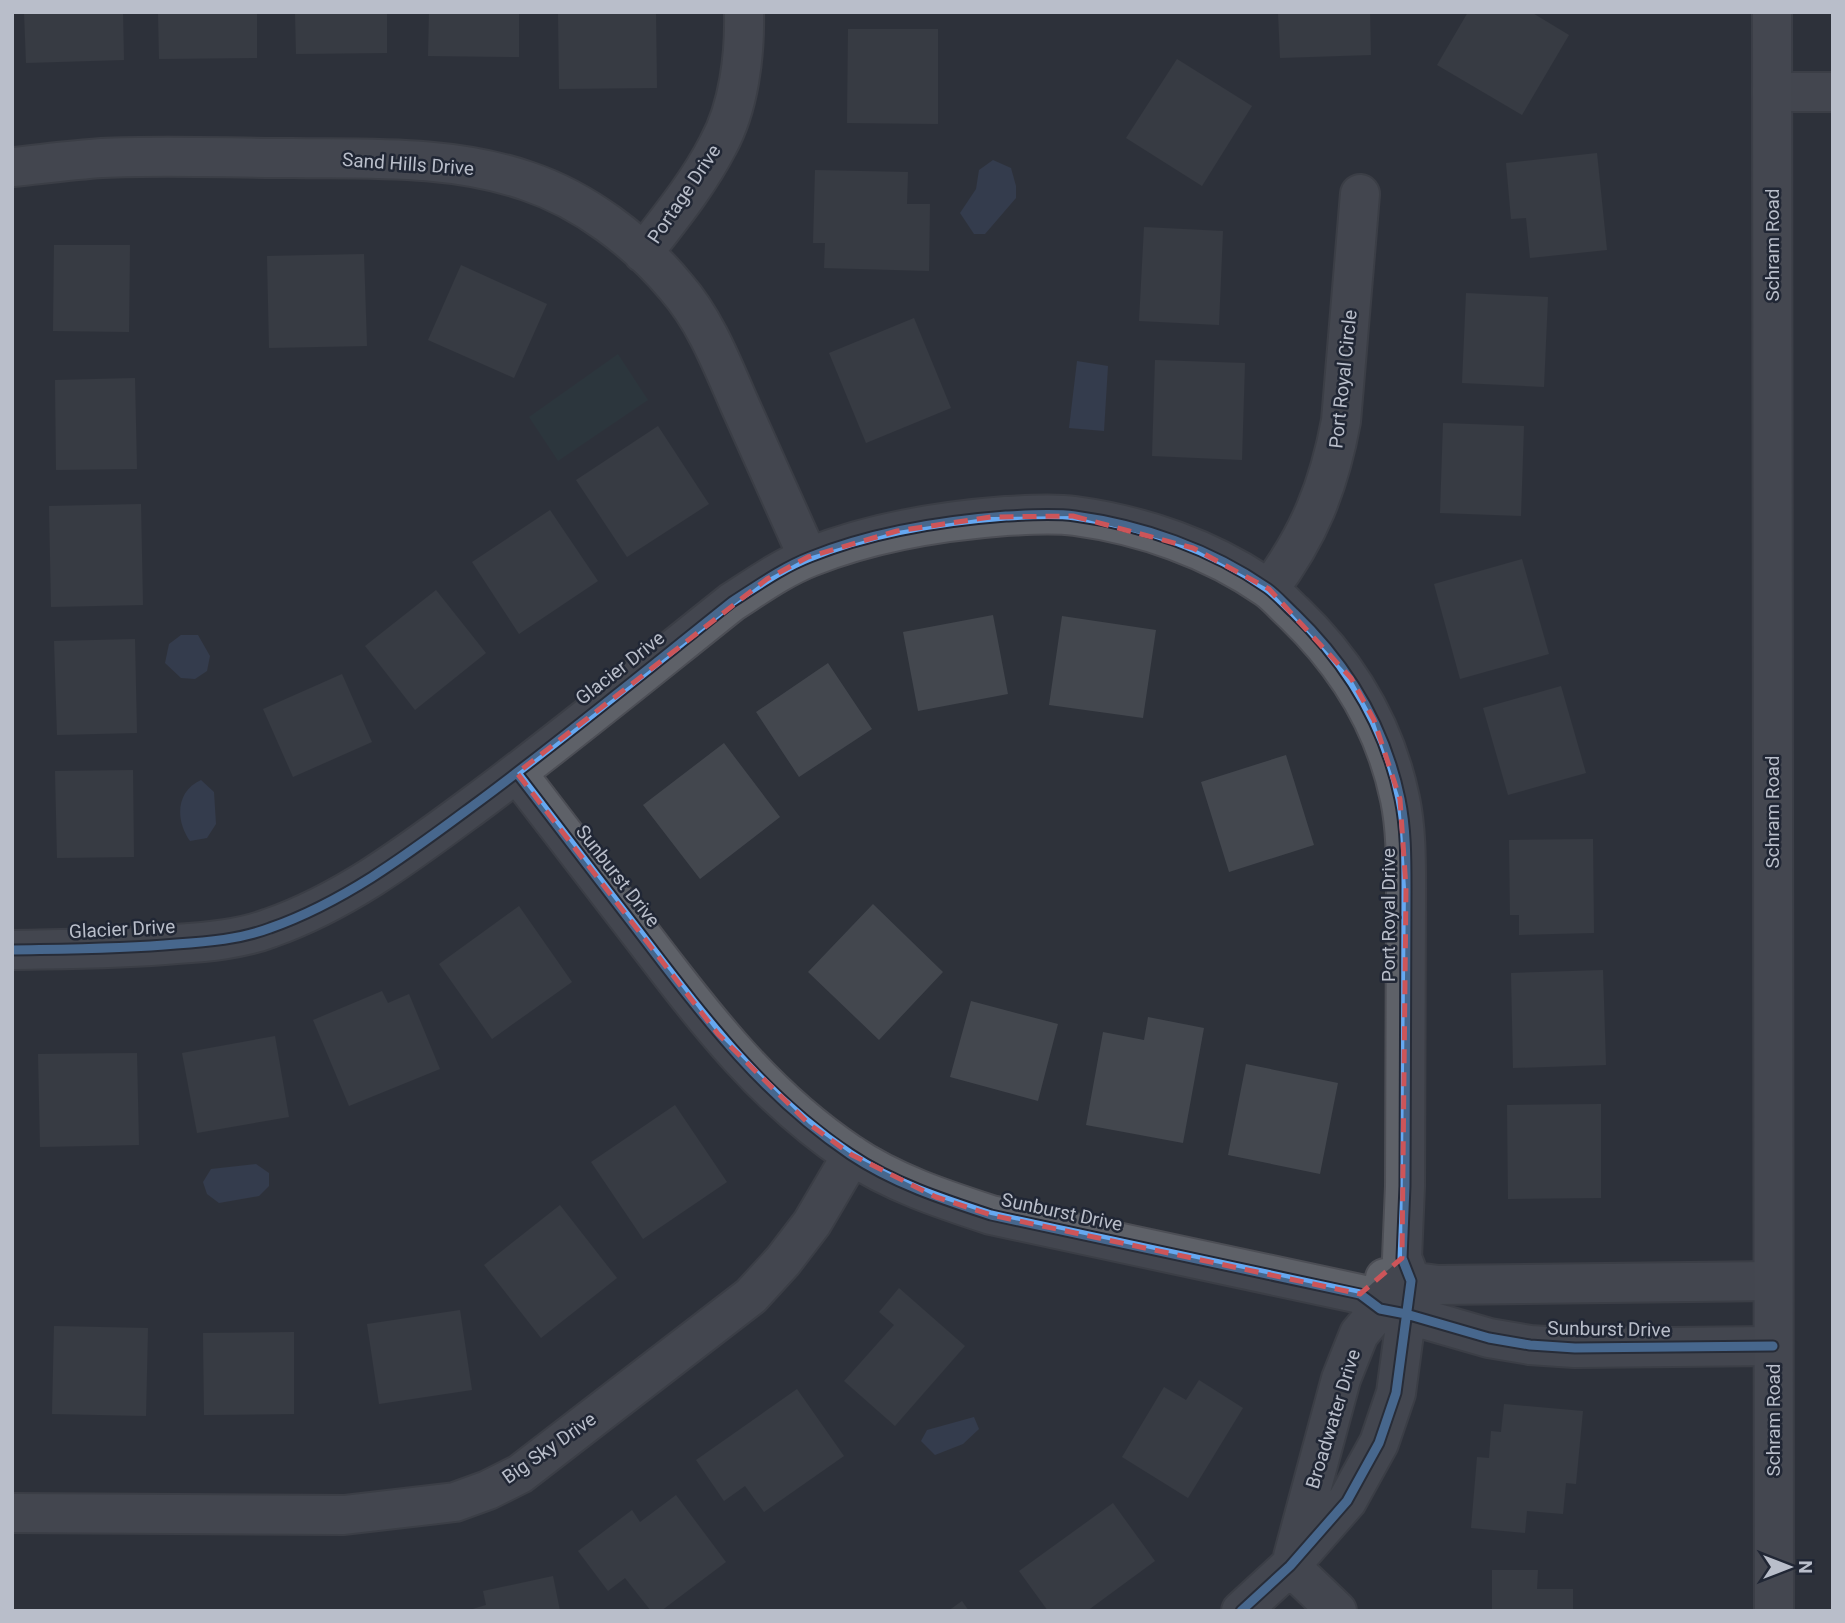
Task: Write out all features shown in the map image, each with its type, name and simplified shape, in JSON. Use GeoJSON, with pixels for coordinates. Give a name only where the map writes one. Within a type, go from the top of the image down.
{"type":"FeatureCollection","features":[{"type":"Feature","properties":{"kind":"main road","name":"Schram Road"},"geometry":{"type":"LineString","coordinates":[[1772,12],[1774,1611]]}},
{"type":"Feature","properties":{"kind":"street","name":"Portage Drive"},"geometry":{"type":"LineString","coordinates":[[643,253],[701,175],[720,143],[732,109],[740,71],[744,12]]}},
{"type":"Feature","properties":{"kind":"street"},"geometry":{"type":"LineString","coordinates":[[1772,92],[1833,92]]}},
{"type":"Feature","properties":{"kind":"street","name":"Sand Hills Drive"},"geometry":{"type":"LineString","coordinates":[[12,167],[102,158],[389,159],[452,164],[512,176],[553,191],[605,222],[643,253],[678,288],[700,321],[722,365],[808,557]]}},
{"type":"Feature","properties":{"kind":"street","name":"Port Royal Circle"},"geometry":{"type":"LineString","coordinates":[[1269,589],[1290,561],[1315,514],[1334,457],[1342,421],[1360,194]]}},
{"type":"Feature","properties":{"kind":"street","name":"Glacier Drive"},"geometry":{"type":"LineString","coordinates":[[12,950],[114,948],[236,938],[269,929],[334,899],[404,857],[517,773],[732,602],[767,579],[808,557],[897,531],[947,521],[1031,515],[1073,516],[1113,523],[1193,548],[1231,566],[1269,589]]}},
{"type":"Feature","properties":{"kind":"street","name":"Port Royal Drive"},"geometry":{"type":"LineString","coordinates":[[1269,589],[1319,639],[1350,678],[1374,720],[1390,760],[1400,799],[1405,841],[1406,888],[1405,1186],[1390,1289]]}},
{"type":"Feature","properties":{"kind":"street","name":"Sunburst Drive"},"geometry":{"type":"LineString","coordinates":[[517,773],[718,1034],[763,1081],[809,1124],[852,1155],[891,1178],[936,1197],[990,1215],[1390,1289],[1438,1285],[1772,1281]]}},
{"type":"Feature","properties":{"kind":"street","name":"Big Sky Drive"},"geometry":{"type":"LineString","coordinates":[[12,1513],[344,1515],[445,1503],[488,1490],[520,1474],[751,1296],[783,1261],[811,1223],[852,1155]]}},
{"type":"Feature","properties":{"kind":"street","name":"Sunburst Drive"},"geometry":{"type":"LineString","coordinates":[[1390,1289],[1489,1338],[1530,1345],[1575,1348],[1773,1346]]}},
{"type":"Feature","properties":{"kind":"street","name":"Broadwater Drive"},"geometry":{"type":"LineString","coordinates":[[1290,1566],[1342,1379],[1359,1334],[1390,1289]]}},
{"type":"Feature","properties":{"kind":"street","name":"Broadwater Drive"},"geometry":{"type":"LineString","coordinates":[[1241,1611],[1290,1566],[1347,1501],[1379,1443],[1396,1393],[1390,1289]]}},
{"type":"Feature","properties":{"kind":"street"},"geometry":{"type":"LineString","coordinates":[[1290,1566],[1337,1611]]}},
{"type":"Feature","properties":{"kind":"highlighted area"},"geometry":{"type":"Polygon","coordinates":[[[1073,516],[1193,548],[1269,589],[1351,678],[1374,720],[1400,799],[1406,888],[1402,1258],[1360,1294],[991,1215],[936,1197],[852,1155],[809,1124],[718,1034],[517,773],[767,579],[808,557],[897,531],[991,517],[1073,516]]]}},
{"type":"Feature","properties":{"kind":"shaded area"},"geometry":{"type":"Polygon","coordinates":[[[618,354],[648,400],[558,461],[529,417],[618,354]]]}},
{"type":"Feature","properties":{"kind":"water"},"geometry":{"type":"Polygon","coordinates":[[[993,160],[1011,168],[1016,198],[985,234],[974,234],[960,213],[976,189],[979,170],[993,160]]]}},
{"type":"Feature","properties":{"kind":"water"},"geometry":{"type":"Polygon","coordinates":[[[1077,361],[1108,366],[1104,431],[1069,428],[1077,361]]]}},
{"type":"Feature","properties":{"kind":"water"},"geometry":{"type":"Polygon","coordinates":[[[181,635],[198,635],[210,656],[207,671],[195,679],[181,678],[165,663],[169,644],[181,635]]]}},
{"type":"Feature","properties":{"kind":"water"},"geometry":{"type":"Polygon","coordinates":[[[201,780],[214,792],[216,824],[207,838],[190,841],[182,824],[180,807],[187,791],[201,780]]]}},
{"type":"Feature","properties":{"kind":"water"},"geometry":{"type":"Polygon","coordinates":[[[256,1164],[269,1173],[269,1186],[259,1196],[219,1203],[207,1194],[203,1182],[211,1169],[256,1164]]]}},
{"type":"Feature","properties":{"kind":"water"},"geometry":{"type":"Polygon","coordinates":[[[974,1417],[979,1429],[963,1444],[935,1455],[921,1441],[927,1430],[974,1417]]]}},
{"type":"Feature","properties":{"kind":"building"},"geometry":{"type":"Polygon","coordinates":[[[24,12],[123,12],[124,60],[26,63],[24,12]]]}},
{"type":"Feature","properties":{"kind":"building"},"geometry":{"type":"Polygon","coordinates":[[[158,12],[257,12],[257,58],[159,59],[158,12]]]}},
{"type":"Feature","properties":{"kind":"building"},"geometry":{"type":"Polygon","coordinates":[[[295,12],[387,12],[387,53],[296,54],[295,12]]]}},
{"type":"Feature","properties":{"kind":"building"},"geometry":{"type":"Polygon","coordinates":[[[429,12],[519,12],[519,57],[428,56],[429,12]]]}},
{"type":"Feature","properties":{"kind":"building"},"geometry":{"type":"Polygon","coordinates":[[[558,12],[656,12],[657,88],[559,89],[558,12]]]}},
{"type":"Feature","properties":{"kind":"building"},"geometry":{"type":"Polygon","coordinates":[[[1278,12],[1370,12],[1371,55],[1280,58],[1278,12]]]}},
{"type":"Feature","properties":{"kind":"building"},"geometry":{"type":"Polygon","coordinates":[[[1468,12],[1531,12],[1569,35],[1522,115],[1437,65],[1468,12]]]}},
{"type":"Feature","properties":{"kind":"building"},"geometry":{"type":"Polygon","coordinates":[[[848,29],[938,29],[938,124],[847,123],[848,29]]]}},
{"type":"Feature","properties":{"kind":"building"},"geometry":{"type":"Polygon","coordinates":[[[1177,59],[1252,106],[1202,186],[1126,138],[1177,59]]]}},
{"type":"Feature","properties":{"kind":"building"},"geometry":{"type":"Polygon","coordinates":[[[1597,153],[1607,250],[1530,258],[1526,218],[1511,219],[1506,163],[1597,153]]]}},
{"type":"Feature","properties":{"kind":"building"},"geometry":{"type":"Polygon","coordinates":[[[815,170],[908,172],[907,204],[930,204],[929,271],[824,268],[825,243],[813,243],[815,170]]]}},
{"type":"Feature","properties":{"kind":"building"},"geometry":{"type":"Polygon","coordinates":[[[1144,227],[1223,231],[1219,325],[1139,321],[1144,227]]]}},
{"type":"Feature","properties":{"kind":"building"},"geometry":{"type":"Polygon","coordinates":[[[54,245],[130,245],[129,332],[53,331],[54,245]]]}},
{"type":"Feature","properties":{"kind":"building"},"geometry":{"type":"Polygon","coordinates":[[[364,254],[367,346],[269,348],[267,256],[364,254]]]}},
{"type":"Feature","properties":{"kind":"building"},"geometry":{"type":"Polygon","coordinates":[[[461,265],[547,304],[514,378],[428,340],[461,265]]]}},
{"type":"Feature","properties":{"kind":"building"},"geometry":{"type":"Polygon","coordinates":[[[1466,293],[1548,297],[1544,387],[1462,383],[1466,293]]]}},
{"type":"Feature","properties":{"kind":"building"},"geometry":{"type":"Polygon","coordinates":[[[914,318],[951,408],[866,443],[829,353],[914,318]]]}},
{"type":"Feature","properties":{"kind":"building"},"geometry":{"type":"Polygon","coordinates":[[[1155,360],[1245,363],[1242,460],[1152,456],[1155,360]]]}},
{"type":"Feature","properties":{"kind":"building"},"geometry":{"type":"Polygon","coordinates":[[[135,378],[137,469],[56,470],[55,380],[135,378]]]}},
{"type":"Feature","properties":{"kind":"building"},"geometry":{"type":"Polygon","coordinates":[[[1443,423],[1524,426],[1521,516],[1440,513],[1443,423]]]}},
{"type":"Feature","properties":{"kind":"building"},"geometry":{"type":"Polygon","coordinates":[[[658,426],[709,504],[627,557],[576,480],[658,426]]]}},
{"type":"Feature","properties":{"kind":"building"},"geometry":{"type":"Polygon","coordinates":[[[141,504],[143,605],[51,607],[49,506],[141,504]]]}},
{"type":"Feature","properties":{"kind":"building"},"geometry":{"type":"Polygon","coordinates":[[[550,510],[598,581],[519,634],[472,562],[550,510]]]}},
{"type":"Feature","properties":{"kind":"building"},"geometry":{"type":"Polygon","coordinates":[[[1522,559],[1549,654],[1460,679],[1434,584],[1522,559]]]}},
{"type":"Feature","properties":{"kind":"building"},"geometry":{"type":"Polygon","coordinates":[[[436,590],[486,653],[415,710],[365,646],[436,590]]]}},
{"type":"Feature","properties":{"kind":"building"},"geometry":{"type":"Polygon","coordinates":[[[993,615],[1008,694],[918,711],[903,632],[993,615]]]}},
{"type":"Feature","properties":{"kind":"building"},"geometry":{"type":"Polygon","coordinates":[[[1062,616],[1156,630],[1143,718],[1049,705],[1062,616]]]}},
{"type":"Feature","properties":{"kind":"building"},"geometry":{"type":"Polygon","coordinates":[[[135,639],[137,733],[57,735],[54,641],[135,639]]]}},
{"type":"Feature","properties":{"kind":"building"},"geometry":{"type":"Polygon","coordinates":[[[828,663],[872,729],[799,777],[756,712],[828,663]]]}},
{"type":"Feature","properties":{"kind":"building"},"geometry":{"type":"Polygon","coordinates":[[[342,674],[372,742],[293,777],[263,709],[342,674]]]}},
{"type":"Feature","properties":{"kind":"building"},"geometry":{"type":"Polygon","coordinates":[[[1561,686],[1586,773],[1508,795],[1483,708],[1561,686]]]}},
{"type":"Feature","properties":{"kind":"building"},"geometry":{"type":"Polygon","coordinates":[[[724,743],[780,817],[700,879],[643,805],[724,743]]]}},
{"type":"Feature","properties":{"kind":"building"},"geometry":{"type":"Polygon","coordinates":[[[1286,755],[1314,845],[1229,872],[1201,782],[1286,755]]]}},
{"type":"Feature","properties":{"kind":"building"},"geometry":{"type":"Polygon","coordinates":[[[133,770],[134,857],[57,858],[55,771],[133,770]]]}},
{"type":"Feature","properties":{"kind":"building"},"geometry":{"type":"Polygon","coordinates":[[[1593,839],[1594,933],[1519,935],[1519,915],[1510,915],[1509,840],[1593,839]]]}},
{"type":"Feature","properties":{"kind":"building"},"geometry":{"type":"Polygon","coordinates":[[[873,904],[943,972],[879,1040],[808,972],[873,904]]]}},
{"type":"Feature","properties":{"kind":"building"},"geometry":{"type":"Polygon","coordinates":[[[519,906],[572,982],[492,1039],[439,964],[519,906]]]}},
{"type":"Feature","properties":{"kind":"building"},"geometry":{"type":"Polygon","coordinates":[[[1603,970],[1606,1065],[1513,1068],[1511,973],[1603,970]]]}},
{"type":"Feature","properties":{"kind":"building"},"geometry":{"type":"Polygon","coordinates":[[[382,991],[388,1003],[409,994],[440,1069],[349,1106],[313,1020],[382,991]]]}},
{"type":"Feature","properties":{"kind":"building"},"geometry":{"type":"Polygon","coordinates":[[[971,1001],[1058,1024],[1038,1101],[950,1077],[971,1001]]]}},
{"type":"Feature","properties":{"kind":"building"},"geometry":{"type":"Polygon","coordinates":[[[1148,1017],[1204,1028],[1183,1143],[1086,1125],[1103,1032],[1144,1040],[1148,1017]]]}},
{"type":"Feature","properties":{"kind":"building"},"geometry":{"type":"Polygon","coordinates":[[[275,1036],[289,1117],[197,1133],[182,1053],[275,1036]]]}},
{"type":"Feature","properties":{"kind":"building"},"geometry":{"type":"Polygon","coordinates":[[[137,1053],[139,1145],[40,1147],[38,1054],[137,1053]]]}},
{"type":"Feature","properties":{"kind":"building"},"geometry":{"type":"Polygon","coordinates":[[[1246,1064],[1338,1083],[1320,1174],[1228,1155],[1246,1064]]]}},
{"type":"Feature","properties":{"kind":"building"},"geometry":{"type":"Polygon","coordinates":[[[1601,1104],[1601,1198],[1508,1199],[1507,1105],[1601,1104]]]}},
{"type":"Feature","properties":{"kind":"building"},"geometry":{"type":"Polygon","coordinates":[[[675,1105],[727,1182],[643,1239],[591,1162],[675,1105]]]}},
{"type":"Feature","properties":{"kind":"building"},"geometry":{"type":"Polygon","coordinates":[[[560,1205],[617,1278],[541,1338],[484,1265],[560,1205]]]}},
{"type":"Feature","properties":{"kind":"building"},"geometry":{"type":"Polygon","coordinates":[[[899,1288],[965,1346],[895,1426],[844,1381],[894,1325],[879,1312],[899,1288]]]}},
{"type":"Feature","properties":{"kind":"building"},"geometry":{"type":"Polygon","coordinates":[[[460,1310],[472,1390],[379,1404],[367,1324],[460,1310]]]}},
{"type":"Feature","properties":{"kind":"building"},"geometry":{"type":"Polygon","coordinates":[[[54,1326],[148,1328],[146,1416],[52,1414],[54,1326]]]}},
{"type":"Feature","properties":{"kind":"building"},"geometry":{"type":"Polygon","coordinates":[[[294,1332],[294,1414],[204,1415],[203,1333],[294,1332]]]}},
{"type":"Feature","properties":{"kind":"building"},"geometry":{"type":"Polygon","coordinates":[[[1199,1380],[1243,1408],[1188,1498],[1122,1457],[1164,1387],[1186,1400],[1199,1380]]]}},
{"type":"Feature","properties":{"kind":"building"},"geometry":{"type":"Polygon","coordinates":[[[797,1389],[844,1456],[764,1512],[745,1486],[724,1501],[696,1460],[797,1389]]]}},
{"type":"Feature","properties":{"kind":"building"},"geometry":{"type":"Polygon","coordinates":[[[1504,1404],[1583,1411],[1576,1484],[1566,1483],[1563,1514],[1527,1511],[1525,1533],[1471,1528],[1477,1457],[1489,1458],[1491,1431],[1501,1432],[1504,1404]]]}},
{"type":"Feature","properties":{"kind":"building"},"geometry":{"type":"Polygon","coordinates":[[[676,1495],[726,1562],[661,1611],[651,1611],[625,1578],[608,1591],[578,1551],[632,1510],[640,1522],[676,1495]]]}},
{"type":"Feature","properties":{"kind":"building"},"geometry":{"type":"Polygon","coordinates":[[[1113,1503],[1155,1561],[1087,1611],[1048,1611],[1019,1571],[1113,1503]]]}},
{"type":"Feature","properties":{"kind":"building"},"geometry":{"type":"Polygon","coordinates":[[[1492,1570],[1538,1570],[1537,1589],[1573,1589],[1573,1611],[1492,1611],[1492,1570]]]}},
{"type":"Feature","properties":{"kind":"building"},"geometry":{"type":"Polygon","coordinates":[[[553,1576],[560,1611],[466,1611],[486,1605],[483,1591],[553,1576]]]}},
{"type":"Feature","properties":{"kind":"building"},"geometry":{"type":"Polygon","coordinates":[[[962,1601],[969,1611],[948,1611],[962,1601]]]}},
{"type":"Feature","properties":{"kind":"cycle path"},"geometry":{"type":"LineString","coordinates":[[12,950],[135,947],[224,939],[270,928],[326,904],[378,873],[478,802],[732,602],[790,566],[834,548],[882,534],[931,525],[1041,514],[1100,520],[1150,532],[1223,562],[1267,588],[1294,613],[1331,653],[1361,698],[1385,746],[1393,772],[1400,799],[1406,866],[1405,1186],[1402,1258],[1411,1281],[1396,1393],[1379,1443],[1347,1501],[1290,1566],[1241,1611]]}},
{"type":"Feature","properties":{"kind":"cycle path"},"geometry":{"type":"LineString","coordinates":[[517,773],[715,1029],[764,1083],[819,1132],[866,1164],[901,1182],[991,1215],[1360,1294],[1380,1309],[1489,1338],[1530,1345],[1575,1348],[1773,1346]]}}]}
